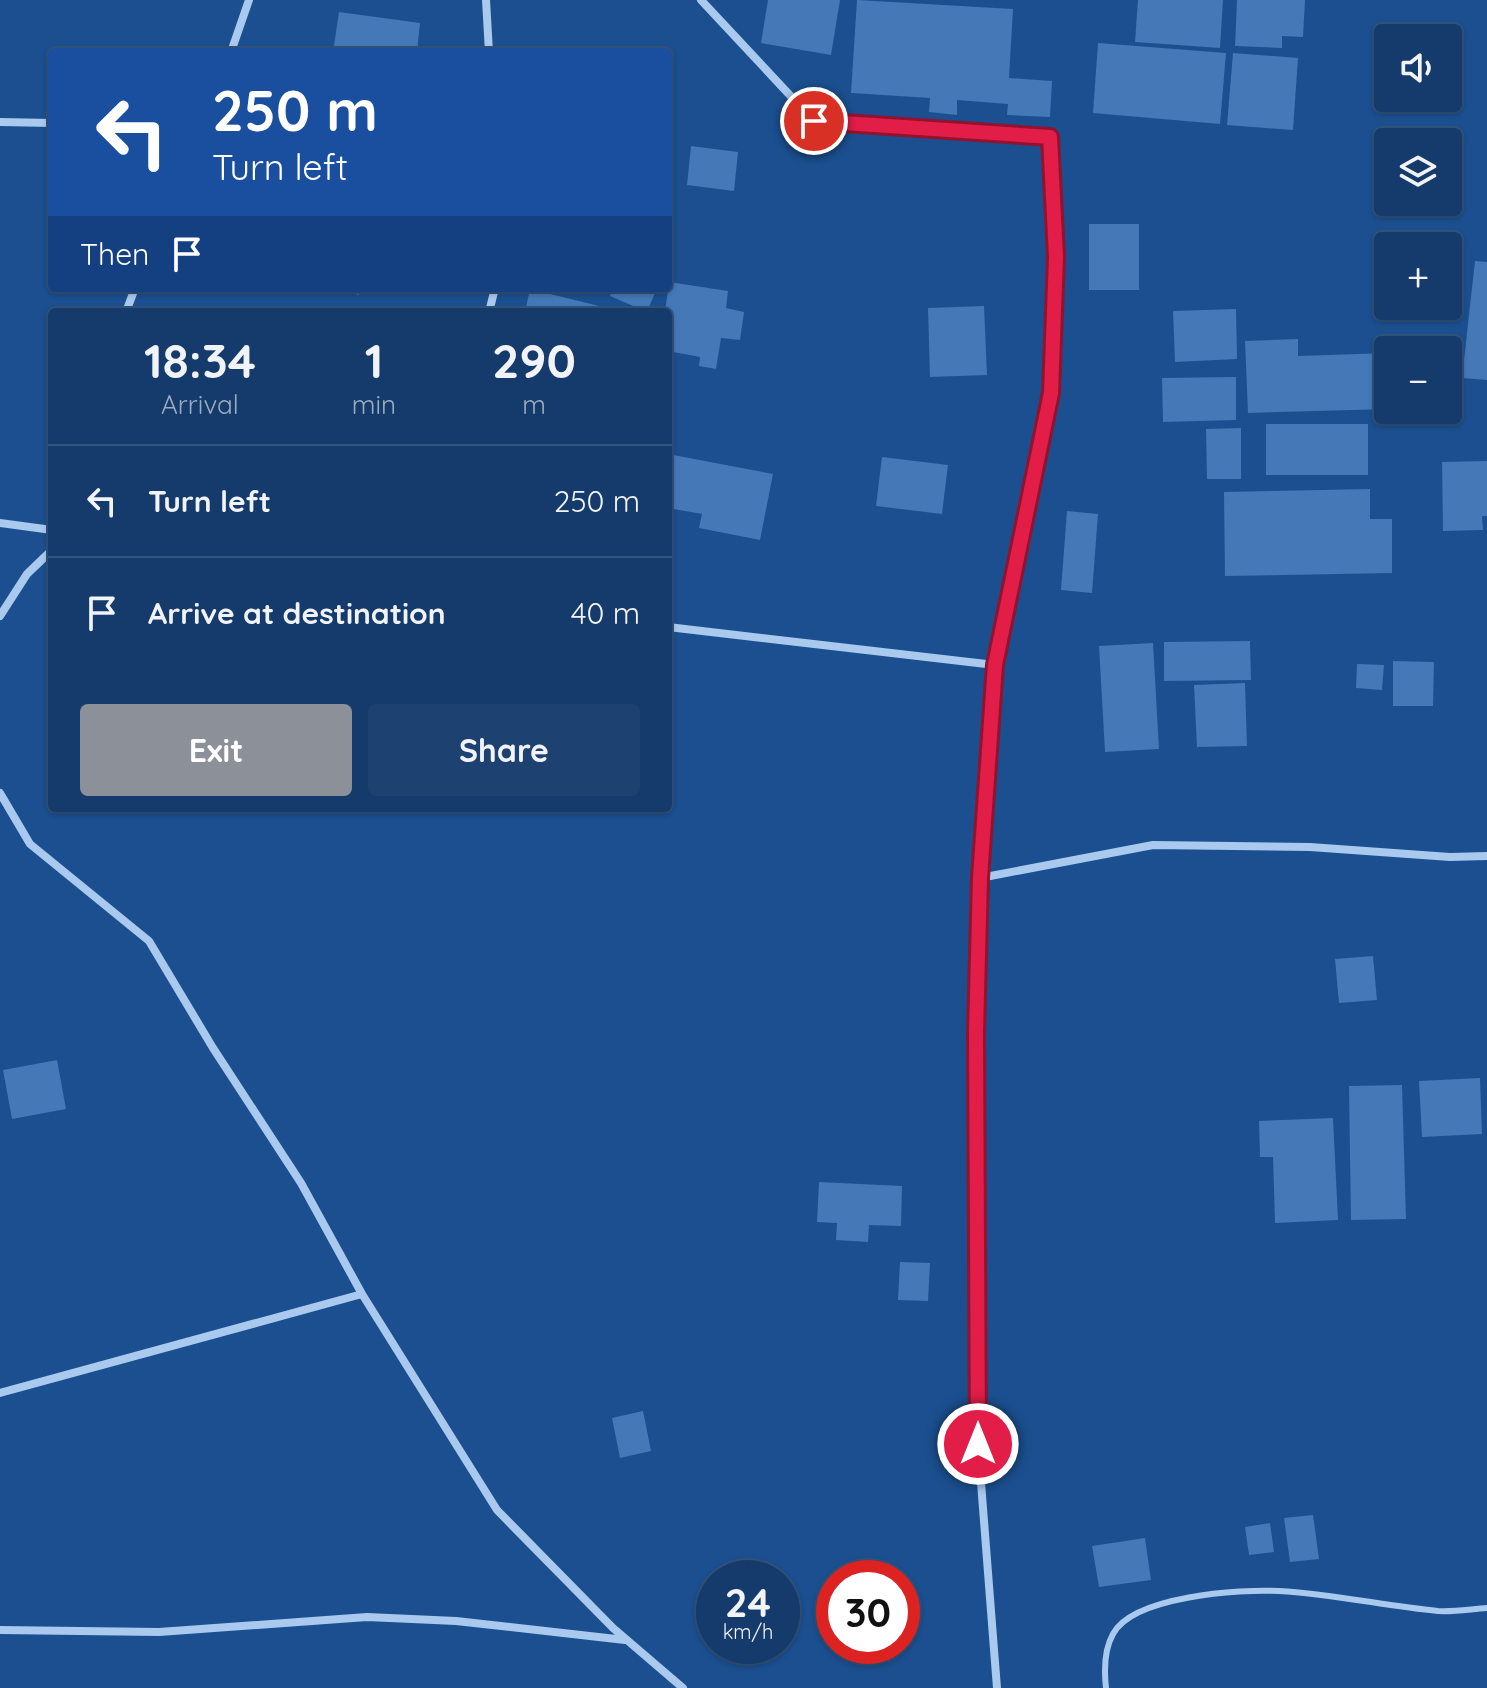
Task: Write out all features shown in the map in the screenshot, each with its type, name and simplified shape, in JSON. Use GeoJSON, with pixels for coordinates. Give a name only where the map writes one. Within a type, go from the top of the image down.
{"type":"FeatureCollection","features":[{"type":"Feature","properties":{"kind":"street"},"geometry":{"type":"LineString","coordinates":[[232,48],[249,0]]}},
{"type":"Feature","properties":{"kind":"street"},"geometry":{"type":"LineString","coordinates":[[486,0],[489,48]]}},
{"type":"Feature","properties":{"kind":"street"},"geometry":{"type":"LineString","coordinates":[[701,0],[814,121],[1050,137],[1056,257],[1051,393],[995,665],[980,878],[976,1033],[978,1444],[997,1688]]}},
{"type":"Feature","properties":{"kind":"street"},"geometry":{"type":"LineString","coordinates":[[0,122],[48,123]]}},
{"type":"Feature","properties":{"kind":"street"},"geometry":{"type":"LineString","coordinates":[[0,523],[48,529]]}},
{"type":"Feature","properties":{"kind":"street"},"geometry":{"type":"LineString","coordinates":[[0,616],[27,574],[48,554]]}},
{"type":"Feature","properties":{"kind":"street"},"geometry":{"type":"LineString","coordinates":[[672,627],[995,665]]}},
{"type":"Feature","properties":{"kind":"street"},"geometry":{"type":"LineString","coordinates":[[0,793],[30,844],[149,941],[213,1048],[301,1183],[362,1294],[497,1510],[571,1587],[683,1688]]}},
{"type":"Feature","properties":{"kind":"street"},"geometry":{"type":"LineString","coordinates":[[980,878],[1153,845],[1310,847],[1450,857],[1487,856]]}},
{"type":"Feature","properties":{"kind":"street"},"geometry":{"type":"LineString","coordinates":[[0,1393],[362,1294]]}},
{"type":"Feature","properties":{"kind":"street"},"geometry":{"type":"LineString","coordinates":[[0,1630],[159,1632],[367,1617],[456,1621],[627,1640]]}},
{"type":"Feature","properties":{"kind":"lane"},"geometry":{"type":"LineString","coordinates":[[1106,1688],[1106,1653],[1113,1633],[1128,1617],[1158,1603],[1277,1591],[1441,1611],[1487,1608]]}},
{"type":"Feature","properties":{"kind":"building"},"geometry":{"type":"Polygon","coordinates":[[[768,0],[840,0],[831,55],[761,43],[768,0]]]}},
{"type":"Feature","properties":{"kind":"building"},"geometry":{"type":"Polygon","coordinates":[[[857,0],[1013,9],[1009,78],[1052,81],[1050,117],[1007,115],[1008,104],[957,100],[957,115],[929,112],[930,98],[851,93],[857,0]]]}},
{"type":"Feature","properties":{"kind":"building"},"geometry":{"type":"Polygon","coordinates":[[[1138,0],[1223,0],[1220,48],[1135,42],[1138,0]]]}},
{"type":"Feature","properties":{"kind":"building"},"geometry":{"type":"Polygon","coordinates":[[[1237,0],[1305,0],[1303,37],[1282,36],[1282,48],[1235,46],[1237,0]]]}},
{"type":"Feature","properties":{"kind":"building"},"geometry":{"type":"Polygon","coordinates":[[[339,12],[420,23],[417,48],[334,48],[339,12]]]}},
{"type":"Feature","properties":{"kind":"building"},"geometry":{"type":"Polygon","coordinates":[[[1098,43],[1226,53],[1220,124],[1093,113],[1098,43]]]}},
{"type":"Feature","properties":{"kind":"building"},"geometry":{"type":"Polygon","coordinates":[[[1233,53],[1298,58],[1293,130],[1227,125],[1233,53]]]}},
{"type":"Feature","properties":{"kind":"building"},"geometry":{"type":"Polygon","coordinates":[[[691,146],[738,152],[734,191],[687,185],[691,146]]]}},
{"type":"Feature","properties":{"kind":"building"},"geometry":{"type":"Polygon","coordinates":[[[1089,224],[1139,224],[1139,290],[1089,290],[1089,224]]]}},
{"type":"Feature","properties":{"kind":"building"},"geometry":{"type":"Polygon","coordinates":[[[1475,261],[1487,262],[1487,380],[1462,378],[1475,261]]]}},
{"type":"Feature","properties":{"kind":"building"},"geometry":{"type":"Polygon","coordinates":[[[672,282],[728,291],[726,308],[744,312],[740,340],[721,338],[716,369],[699,366],[700,357],[672,352],[672,308],[666,308],[672,282]]]}},
{"type":"Feature","properties":{"kind":"building"},"geometry":{"type":"Polygon","coordinates":[[[529,292],[542,292],[599,306],[599,308],[526,308],[529,292]]]}},
{"type":"Feature","properties":{"kind":"building"},"geometry":{"type":"Polygon","coordinates":[[[612,292],[655,292],[649,308],[638,308],[610,296],[612,292]]]}},
{"type":"Feature","properties":{"kind":"building"},"geometry":{"type":"Polygon","coordinates":[[[984,306],[987,375],[930,377],[928,308],[984,306]]]}},
{"type":"Feature","properties":{"kind":"building"},"geometry":{"type":"Polygon","coordinates":[[[1236,309],[1237,359],[1175,362],[1173,311],[1236,309]]]}},
{"type":"Feature","properties":{"kind":"building"},"geometry":{"type":"Polygon","coordinates":[[[1298,339],[1298,356],[1374,353],[1374,409],[1248,413],[1245,341],[1298,339]]]}},
{"type":"Feature","properties":{"kind":"building"},"geometry":{"type":"Polygon","coordinates":[[[1236,377],[1236,420],[1163,422],[1162,378],[1236,377]]]}},
{"type":"Feature","properties":{"kind":"building"},"geometry":{"type":"Polygon","coordinates":[[[1266,424],[1368,424],[1368,475],[1266,475],[1266,424]]]}},
{"type":"Feature","properties":{"kind":"building"},"geometry":{"type":"Polygon","coordinates":[[[1241,428],[1241,479],[1207,479],[1206,429],[1241,428]]]}},
{"type":"Feature","properties":{"kind":"building"},"geometry":{"type":"Polygon","coordinates":[[[672,455],[773,474],[760,540],[699,528],[702,514],[672,509],[672,455]]]}},
{"type":"Feature","properties":{"kind":"building"},"geometry":{"type":"Polygon","coordinates":[[[882,457],[948,465],[942,514],[876,506],[882,457]]]}},
{"type":"Feature","properties":{"kind":"building"},"geometry":{"type":"Polygon","coordinates":[[[1487,461],[1487,516],[1482,516],[1483,530],[1443,531],[1442,462],[1487,461]]]}},
{"type":"Feature","properties":{"kind":"building"},"geometry":{"type":"Polygon","coordinates":[[[1370,489],[1370,519],[1392,519],[1392,573],[1225,576],[1224,492],[1370,489]]]}},
{"type":"Feature","properties":{"kind":"building"},"geometry":{"type":"Polygon","coordinates":[[[1067,511],[1098,514],[1092,593],[1061,590],[1067,511]]]}},
{"type":"Feature","properties":{"kind":"building"},"geometry":{"type":"Polygon","coordinates":[[[1250,641],[1251,680],[1164,681],[1164,642],[1250,641]]]}},
{"type":"Feature","properties":{"kind":"building"},"geometry":{"type":"Polygon","coordinates":[[[1153,643],[1159,749],[1105,752],[1099,646],[1153,643]]]}},
{"type":"Feature","properties":{"kind":"building"},"geometry":{"type":"Polygon","coordinates":[[[1393,661],[1434,662],[1433,706],[1393,706],[1393,661]]]}},
{"type":"Feature","properties":{"kind":"building"},"geometry":{"type":"Polygon","coordinates":[[[1357,664],[1384,665],[1382,690],[1356,688],[1357,664]]]}},
{"type":"Feature","properties":{"kind":"building"},"geometry":{"type":"Polygon","coordinates":[[[1245,683],[1247,746],[1197,747],[1194,685],[1245,683]]]}},
{"type":"Feature","properties":{"kind":"building"},"geometry":{"type":"Polygon","coordinates":[[[1373,956],[1377,1000],[1339,1003],[1335,959],[1373,956]]]}},
{"type":"Feature","properties":{"kind":"building"},"geometry":{"type":"Polygon","coordinates":[[[57,1060],[66,1109],[12,1119],[3,1070],[57,1060]]]}},
{"type":"Feature","properties":{"kind":"building"},"geometry":{"type":"Polygon","coordinates":[[[1480,1078],[1482,1134],[1422,1137],[1419,1081],[1480,1078]]]}},
{"type":"Feature","properties":{"kind":"building"},"geometry":{"type":"Polygon","coordinates":[[[1402,1085],[1406,1219],[1351,1220],[1349,1086],[1402,1085]]]}},
{"type":"Feature","properties":{"kind":"building"},"geometry":{"type":"Polygon","coordinates":[[[1333,1118],[1338,1220],[1275,1223],[1273,1157],[1260,1157],[1259,1121],[1333,1118]]]}},
{"type":"Feature","properties":{"kind":"building"},"geometry":{"type":"Polygon","coordinates":[[[819,1182],[902,1186],[901,1226],[869,1225],[868,1242],[836,1240],[837,1223],[817,1222],[819,1182]]]}},
{"type":"Feature","properties":{"kind":"building"},"geometry":{"type":"Polygon","coordinates":[[[900,1262],[930,1263],[928,1301],[898,1300],[900,1262]]]}},
{"type":"Feature","properties":{"kind":"building"},"geometry":{"type":"Polygon","coordinates":[[[643,1411],[651,1451],[620,1458],[612,1418],[643,1411]]]}},
{"type":"Feature","properties":{"kind":"building"},"geometry":{"type":"Polygon","coordinates":[[[1313,1515],[1319,1559],[1290,1562],[1284,1518],[1313,1515]]]}},
{"type":"Feature","properties":{"kind":"building"},"geometry":{"type":"Polygon","coordinates":[[[1270,1523],[1274,1552],[1249,1555],[1245,1527],[1270,1523]]]}},
{"type":"Feature","properties":{"kind":"building"},"geometry":{"type":"Polygon","coordinates":[[[1145,1538],[1151,1580],[1099,1587],[1092,1546],[1145,1538]]]}},
{"type":"Feature","properties":{"kind":"route"},"geometry":{"type":"LineString","coordinates":[[814,121],[1050,137],[1056,257],[1051,393],[995,665],[980,878],[976,1033],[978,1444]]}}]}
